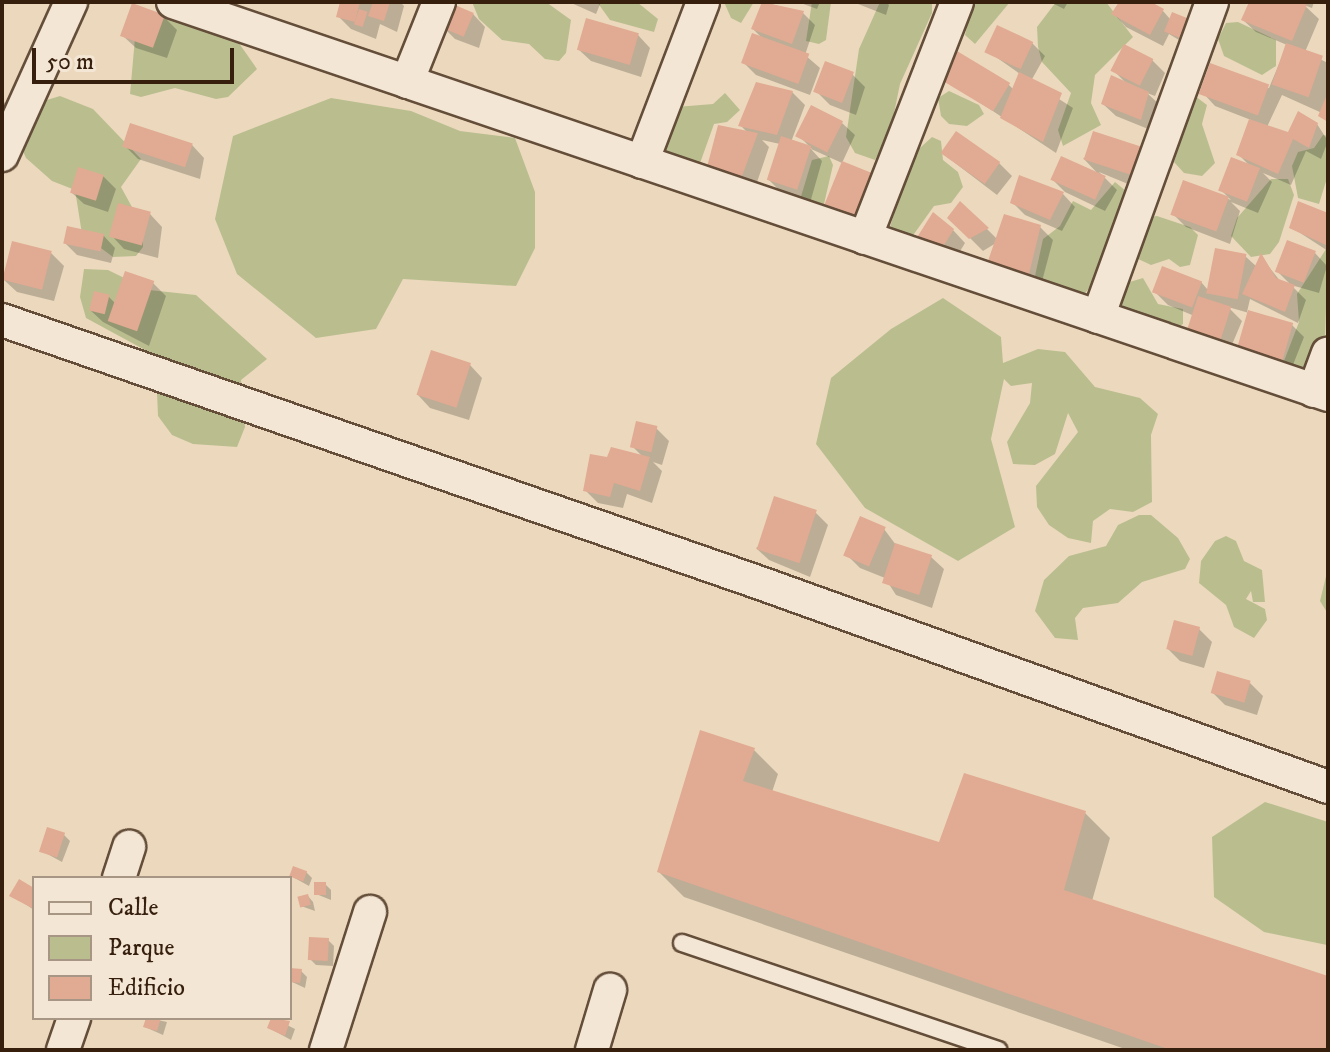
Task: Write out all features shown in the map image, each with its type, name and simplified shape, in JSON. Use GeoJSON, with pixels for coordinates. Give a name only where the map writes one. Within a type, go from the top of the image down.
{"type":"FeatureCollection","features":[{"type":"Feature","properties":{"kind":"street"},"geometry":{"type":"LineString","coordinates":[[2,155],[71,2]]}},
{"type":"Feature","properties":{"kind":"street"},"geometry":{"type":"LineString","coordinates":[[173,2],[1321,393],[1328,353]]}},
{"type":"Feature","properties":{"kind":"street"},"geometry":{"type":"LineString","coordinates":[[407,82],[439,2]]}},
{"type":"Feature","properties":{"kind":"street"},"geometry":{"type":"LineString","coordinates":[[642,162],[703,2]]}},
{"type":"Feature","properties":{"kind":"street"},"geometry":{"type":"LineString","coordinates":[[865,238],[957,2]]}},
{"type":"Feature","properties":{"kind":"street"},"geometry":{"type":"LineString","coordinates":[[1098,317],[1212,2]]}},
{"type":"Feature","properties":{"kind":"street"},"geometry":{"type":"LineString","coordinates":[[2,320],[706,564],[1328,787]]}},
{"type":"Feature","properties":{"kind":"street"},"geometry":{"type":"LineString","coordinates":[[120,876],[129,847]]}},
{"type":"Feature","properties":{"kind":"street"},"geometry":{"type":"LineString","coordinates":[[326,1050],[370,912]]}},
{"type":"Feature","properties":{"kind":"street"},"geometry":{"type":"LineString","coordinates":[[592,1050],[610,990]]}},
{"type":"Feature","properties":{"kind":"street"},"geometry":{"type":"LineString","coordinates":[[63,1050],[73,1020]]}},
{"type":"Feature","properties":{"kind":"lane"},"geometry":{"type":"LineString","coordinates":[[682,943],[998,1050]]}},
{"type":"Feature","properties":{"kind":"green space"},"geometry":{"type":"Polygon","coordinates":[[[472,2],[546,2],[571,20],[566,53],[559,61],[545,59],[529,44],[502,40],[479,19],[472,2]]]}},
{"type":"Feature","properties":{"kind":"green space"},"geometry":{"type":"Polygon","coordinates":[[[597,2],[637,2],[658,19],[654,32],[610,20],[597,2]]]}},
{"type":"Feature","properties":{"kind":"green space"},"geometry":{"type":"Polygon","coordinates":[[[724,2],[754,2],[741,23],[731,18],[724,2]]]}},
{"type":"Feature","properties":{"kind":"green space"},"geometry":{"type":"Polygon","coordinates":[[[812,2],[831,2],[826,40],[819,44],[806,41],[812,2]]]}},
{"type":"Feature","properties":{"kind":"green space"},"geometry":{"type":"Polygon","coordinates":[[[880,2],[932,2],[932,13],[900,84],[890,133],[875,160],[855,153],[846,137],[859,49],[880,2]]]}},
{"type":"Feature","properties":{"kind":"green space"},"geometry":{"type":"Polygon","coordinates":[[[973,2],[1010,2],[975,44],[965,35],[973,2]]]}},
{"type":"Feature","properties":{"kind":"green space"},"geometry":{"type":"Polygon","coordinates":[[[1056,2],[1106,2],[1133,37],[1095,75],[1091,103],[1101,125],[1063,146],[1058,130],[1071,93],[1042,62],[1037,27],[1056,2]]]}},
{"type":"Feature","properties":{"kind":"green space"},"geometry":{"type":"Polygon","coordinates":[[[164,14],[234,36],[257,69],[228,97],[216,99],[175,88],[141,97],[130,94],[135,38],[150,16],[164,14]]]}},
{"type":"Feature","properties":{"kind":"green space"},"geometry":{"type":"Polygon","coordinates":[[[1238,22],[1276,40],[1276,66],[1262,75],[1224,56],[1218,39],[1226,23],[1238,22]]]}},
{"type":"Feature","properties":{"kind":"green space"},"geometry":{"type":"Polygon","coordinates":[[[949,91],[979,105],[984,114],[967,126],[949,124],[941,116],[938,98],[949,91]]]}},
{"type":"Feature","properties":{"kind":"green space"},"geometry":{"type":"Polygon","coordinates":[[[725,93],[740,110],[727,122],[714,124],[699,166],[656,150],[676,107],[713,104],[725,93]]]}},
{"type":"Feature","properties":{"kind":"green space"},"geometry":{"type":"Polygon","coordinates":[[[60,96],[93,109],[141,159],[121,187],[143,227],[143,247],[136,256],[113,257],[82,234],[75,190],[52,181],[26,158],[21,147],[37,103],[60,96]]]}},
{"type":"Feature","properties":{"kind":"green space"},"geometry":{"type":"Polygon","coordinates":[[[1195,96],[1207,105],[1202,124],[1215,163],[1202,176],[1184,173],[1174,162],[1195,96]]]}},
{"type":"Feature","properties":{"kind":"green space"},"geometry":{"type":"Polygon","coordinates":[[[331,98],[411,111],[460,131],[515,138],[535,192],[535,248],[516,286],[403,279],[376,329],[316,338],[237,274],[215,219],[233,136],[331,98]]]}},
{"type":"Feature","properties":{"kind":"green space"},"geometry":{"type":"Polygon","coordinates":[[[1323,135],[1328,136],[1328,175],[1319,204],[1298,198],[1292,166],[1298,152],[1314,148],[1323,135]]]}},
{"type":"Feature","properties":{"kind":"green space"},"geometry":{"type":"Polygon","coordinates":[[[932,137],[941,141],[943,160],[958,172],[963,187],[951,203],[934,206],[909,241],[889,231],[910,157],[932,137]]]}},
{"type":"Feature","properties":{"kind":"green space"},"geometry":{"type":"Polygon","coordinates":[[[829,156],[833,165],[824,204],[820,209],[799,203],[812,160],[829,156]]]}},
{"type":"Feature","properties":{"kind":"green space"},"geometry":{"type":"Polygon","coordinates":[[[1271,179],[1288,179],[1294,195],[1279,242],[1270,254],[1251,257],[1231,236],[1237,218],[1271,179]]]}},
{"type":"Feature","properties":{"kind":"green space"},"geometry":{"type":"Polygon","coordinates":[[[1115,182],[1126,191],[1128,204],[1097,278],[1079,301],[1049,292],[1035,276],[1043,239],[1060,226],[1073,201],[1091,210],[1115,182]]]}},
{"type":"Feature","properties":{"kind":"green space"},"geometry":{"type":"Polygon","coordinates":[[[1157,216],[1190,227],[1198,235],[1190,265],[1180,267],[1169,259],[1151,265],[1136,258],[1140,218],[1157,216]]]}},
{"type":"Feature","properties":{"kind":"green space"},"geometry":{"type":"Polygon","coordinates":[[[1328,246],[1325,340],[1299,380],[1284,361],[1299,322],[1297,294],[1328,246]]]}},
{"type":"Feature","properties":{"kind":"green space"},"geometry":{"type":"Polygon","coordinates":[[[84,269],[108,270],[149,290],[196,295],[267,359],[241,380],[245,427],[237,447],[193,444],[172,435],[158,416],[156,370],[145,350],[86,318],[80,297],[84,269]]]}},
{"type":"Feature","properties":{"kind":"green space"},"geometry":{"type":"Polygon","coordinates":[[[1143,278],[1158,304],[1183,309],[1183,324],[1170,332],[1135,319],[1122,305],[1123,284],[1143,278]]]}},
{"type":"Feature","properties":{"kind":"green space"},"geometry":{"type":"Polygon","coordinates":[[[943,298],[1001,337],[1003,363],[1038,349],[1065,352],[1095,387],[1140,398],[1158,414],[1151,435],[1152,502],[1133,512],[1110,509],[1093,521],[1091,543],[1068,538],[1049,525],[1037,507],[1036,486],[1078,432],[1068,413],[1055,454],[1035,465],[1013,464],[1007,442],[1030,403],[1032,383],[1011,386],[1004,379],[991,439],[1015,527],[958,561],[865,508],[816,444],[831,378],[891,329],[943,298]]]}},
{"type":"Feature","properties":{"kind":"green space"},"geometry":{"type":"Polygon","coordinates":[[[1139,515],[1151,515],[1178,538],[1190,559],[1185,569],[1142,582],[1118,603],[1083,608],[1075,618],[1078,640],[1055,638],[1035,611],[1044,580],[1069,556],[1106,546],[1118,525],[1139,515]]]}},
{"type":"Feature","properties":{"kind":"green space"},"geometry":{"type":"Polygon","coordinates":[[[1226,536],[1236,541],[1244,561],[1262,570],[1265,602],[1253,602],[1251,591],[1246,599],[1265,609],[1267,620],[1254,638],[1234,627],[1226,605],[1199,583],[1201,561],[1215,541],[1226,536]]]}},
{"type":"Feature","properties":{"kind":"green space"},"geometry":{"type":"Polygon","coordinates":[[[1328,568],[1328,614],[1320,601],[1328,568]]]}},
{"type":"Feature","properties":{"kind":"green space"},"geometry":{"type":"Polygon","coordinates":[[[1265,802],[1328,822],[1327,945],[1264,932],[1214,897],[1212,837],[1265,802]]]}},
{"type":"Feature","properties":{"kind":"building"},"geometry":{"type":"Polygon","coordinates":[[[340,2],[360,2],[355,22],[336,17],[340,2]]]}},
{"type":"Feature","properties":{"kind":"building"},"geometry":{"type":"Polygon","coordinates":[[[373,2],[390,2],[384,21],[368,16],[373,2]]]}},
{"type":"Feature","properties":{"kind":"building"},"geometry":{"type":"Polygon","coordinates":[[[448,2],[474,13],[464,37],[438,26],[448,2]]]}},
{"type":"Feature","properties":{"kind":"building"},"geometry":{"type":"Polygon","coordinates":[[[762,2],[804,11],[792,44],[751,29],[762,2]]]}},
{"type":"Feature","properties":{"kind":"building"},"geometry":{"type":"Polygon","coordinates":[[[1119,2],[1151,2],[1164,9],[1150,35],[1111,14],[1119,2]]]}},
{"type":"Feature","properties":{"kind":"building"},"geometry":{"type":"Polygon","coordinates":[[[1249,2],[1298,2],[1307,5],[1292,41],[1241,20],[1249,2]]]}},
{"type":"Feature","properties":{"kind":"building"},"geometry":{"type":"Polygon","coordinates":[[[132,3],[165,15],[153,48],[120,36],[132,3]]]}},
{"type":"Feature","properties":{"kind":"building"},"geometry":{"type":"Polygon","coordinates":[[[359,9],[368,12],[363,27],[354,24],[359,9]]]}},
{"type":"Feature","properties":{"kind":"building"},"geometry":{"type":"Polygon","coordinates":[[[1172,12],[1194,21],[1186,40],[1164,31],[1172,12]]]}},
{"type":"Feature","properties":{"kind":"building"},"geometry":{"type":"Polygon","coordinates":[[[586,18],[639,33],[630,65],[577,50],[586,18]]]}},
{"type":"Feature","properties":{"kind":"building"},"geometry":{"type":"Polygon","coordinates":[[[997,25],[1033,42],[1021,69],[984,52],[997,25]]]}},
{"type":"Feature","properties":{"kind":"building"},"geometry":{"type":"Polygon","coordinates":[[[752,33],[809,54],[798,84],[741,63],[752,33]]]}},
{"type":"Feature","properties":{"kind":"building"},"geometry":{"type":"Polygon","coordinates":[[[1286,43],[1323,56],[1309,97],[1272,85],[1286,43]]]}},
{"type":"Feature","properties":{"kind":"building"},"geometry":{"type":"Polygon","coordinates":[[[1124,44],[1153,59],[1140,86],[1110,71],[1124,44]]]}},
{"type":"Feature","properties":{"kind":"building"},"geometry":{"type":"Polygon","coordinates":[[[957,51],[1010,83],[993,111],[940,79],[957,51]]]}},
{"type":"Feature","properties":{"kind":"building"},"geometry":{"type":"Polygon","coordinates":[[[825,61],[854,72],[842,103],[813,92],[825,61]]]}},
{"type":"Feature","properties":{"kind":"building"},"geometry":{"type":"Polygon","coordinates":[[[1210,63],[1269,85],[1258,116],[1199,94],[1210,63]]]}},
{"type":"Feature","properties":{"kind":"building"},"geometry":{"type":"Polygon","coordinates":[[[1019,72],[1062,93],[1043,142],[1000,118],[1019,72]]]}},
{"type":"Feature","properties":{"kind":"building"},"geometry":{"type":"Polygon","coordinates":[[[1111,75],[1149,92],[1141,120],[1101,104],[1111,75]]]}},
{"type":"Feature","properties":{"kind":"building"},"geometry":{"type":"Polygon","coordinates":[[[756,82],[793,91],[777,135],[738,126],[756,82]]]}},
{"type":"Feature","properties":{"kind":"building"},"geometry":{"type":"Polygon","coordinates":[[[1328,92],[1328,122],[1318,116],[1328,92]]]}},
{"type":"Feature","properties":{"kind":"building"},"geometry":{"type":"Polygon","coordinates":[[[811,105],[843,121],[827,153],[795,136],[811,105]]]}},
{"type":"Feature","properties":{"kind":"building"},"geometry":{"type":"Polygon","coordinates":[[[1298,111],[1318,123],[1309,148],[1293,139],[1278,174],[1236,155],[1249,119],[1288,132],[1298,111]]]}},
{"type":"Feature","properties":{"kind":"building"},"geometry":{"type":"Polygon","coordinates":[[[130,123],[193,143],[185,167],[122,147],[130,123]]]}},
{"type":"Feature","properties":{"kind":"building"},"geometry":{"type":"Polygon","coordinates":[[[718,125],[758,133],[742,176],[707,167],[718,125]]]}},
{"type":"Feature","properties":{"kind":"building"},"geometry":{"type":"Polygon","coordinates":[[[956,131],[1000,162],[985,184],[941,153],[956,131]]]}},
{"type":"Feature","properties":{"kind":"building"},"geometry":{"type":"Polygon","coordinates":[[[1093,131],[1142,147],[1132,175],[1084,160],[1093,131]]]}},
{"type":"Feature","properties":{"kind":"building"},"geometry":{"type":"Polygon","coordinates":[[[781,136],[811,146],[797,190],[767,180],[781,136]]]}},
{"type":"Feature","properties":{"kind":"building"},"geometry":{"type":"Polygon","coordinates":[[[1061,156],[1106,176],[1095,200],[1050,180],[1061,156]]]}},
{"type":"Feature","properties":{"kind":"building"},"geometry":{"type":"Polygon","coordinates":[[[1231,157],[1260,168],[1247,202],[1218,191],[1231,157]]]}},
{"type":"Feature","properties":{"kind":"building"},"geometry":{"type":"Polygon","coordinates":[[[842,161],[876,175],[858,220],[824,206],[842,161]]]}},
{"type":"Feature","properties":{"kind":"building"},"geometry":{"type":"Polygon","coordinates":[[[78,167],[104,175],[96,201],[70,193],[78,167]]]}},
{"type":"Feature","properties":{"kind":"building"},"geometry":{"type":"Polygon","coordinates":[[[1019,175],[1064,192],[1050,220],[1010,203],[1019,175]]]}},
{"type":"Feature","properties":{"kind":"building"},"geometry":{"type":"Polygon","coordinates":[[[1183,180],[1229,197],[1216,232],[1170,215],[1183,180]]]}},
{"type":"Feature","properties":{"kind":"building"},"geometry":{"type":"Polygon","coordinates":[[[960,201],[989,228],[969,239],[947,218],[960,201]]]}},
{"type":"Feature","properties":{"kind":"building"},"geometry":{"type":"Polygon","coordinates":[[[1298,201],[1328,213],[1326,245],[1289,228],[1298,201]]]}},
{"type":"Feature","properties":{"kind":"building"},"geometry":{"type":"Polygon","coordinates":[[[118,203],[151,212],[142,246],[109,237],[118,203]]]}},
{"type":"Feature","properties":{"kind":"building"},"geometry":{"type":"Polygon","coordinates":[[[933,212],[954,229],[938,255],[916,239],[933,212]]]}},
{"type":"Feature","properties":{"kind":"building"},"geometry":{"type":"Polygon","coordinates":[[[1004,214],[1041,225],[1028,278],[988,261],[1004,214]]]}},
{"type":"Feature","properties":{"kind":"building"},"geometry":{"type":"Polygon","coordinates":[[[67,226],[104,234],[100,252],[63,244],[67,226]]]}},
{"type":"Feature","properties":{"kind":"building"},"geometry":{"type":"Polygon","coordinates":[[[1287,240],[1316,251],[1304,283],[1275,272],[1287,240]]]}},
{"type":"Feature","properties":{"kind":"building"},"geometry":{"type":"Polygon","coordinates":[[[12,241],[52,251],[42,290],[2,280],[12,241]]]}},
{"type":"Feature","properties":{"kind":"building"},"geometry":{"type":"Polygon","coordinates":[[[1215,248],[1246,254],[1238,299],[1206,293],[1215,248]]]}},
{"type":"Feature","properties":{"kind":"building"},"geometry":{"type":"Polygon","coordinates":[[[1261,253],[1276,278],[1295,285],[1285,312],[1242,294],[1261,253]]]}},
{"type":"Feature","properties":{"kind":"building"},"geometry":{"type":"Polygon","coordinates":[[[1162,266],[1202,281],[1192,308],[1152,292],[1162,266]]]}},
{"type":"Feature","properties":{"kind":"building"},"geometry":{"type":"Polygon","coordinates":[[[125,271],[154,281],[137,331],[108,321],[125,271]]]}},
{"type":"Feature","properties":{"kind":"building"},"geometry":{"type":"Polygon","coordinates":[[[94,291],[110,295],[105,314],[89,310],[94,291]]]}},
{"type":"Feature","properties":{"kind":"building"},"geometry":{"type":"Polygon","coordinates":[[[1198,296],[1231,307],[1220,343],[1186,332],[1198,296]]]}},
{"type":"Feature","properties":{"kind":"building"},"geometry":{"type":"Polygon","coordinates":[[[1248,310],[1293,323],[1281,365],[1236,352],[1248,310]]]}},
{"type":"Feature","properties":{"kind":"building"},"geometry":{"type":"Polygon","coordinates":[[[431,350],[471,363],[456,408],[416,395],[431,350]]]}},
{"type":"Feature","properties":{"kind":"building"},"geometry":{"type":"Polygon","coordinates":[[[636,421],[657,426],[651,452],[630,447],[636,421]]]}},
{"type":"Feature","properties":{"kind":"building"},"geometry":{"type":"Polygon","coordinates":[[[611,447],[650,457],[640,491],[614,483],[610,497],[583,491],[590,454],[607,457],[611,447]]]}},
{"type":"Feature","properties":{"kind":"building"},"geometry":{"type":"Polygon","coordinates":[[[774,496],[817,510],[799,563],[757,549],[774,496]]]}},
{"type":"Feature","properties":{"kind":"building"},"geometry":{"type":"Polygon","coordinates":[[[860,516],[886,527],[869,567],[843,556],[860,516]]]}},
{"type":"Feature","properties":{"kind":"building"},"geometry":{"type":"Polygon","coordinates":[[[895,543],[932,555],[919,595],[882,583],[895,543]]]}},
{"type":"Feature","properties":{"kind":"building"},"geometry":{"type":"Polygon","coordinates":[[[1174,620],[1200,627],[1192,656],[1166,649],[1174,620]]]}},
{"type":"Feature","properties":{"kind":"building"},"geometry":{"type":"Polygon","coordinates":[[[1217,671],[1251,681],[1244,703],[1211,693],[1217,671]]]}},
{"type":"Feature","properties":{"kind":"building"},"geometry":{"type":"Polygon","coordinates":[[[700,730],[755,748],[743,781],[939,842],[964,773],[1086,811],[1064,890],[1328,976],[1328,1050],[1171,1050],[657,872],[700,730]]]}},
{"type":"Feature","properties":{"kind":"building"},"geometry":{"type":"Polygon","coordinates":[[[47,827],[65,833],[57,858],[39,852],[47,827]]]}},
{"type":"Feature","properties":{"kind":"building"},"geometry":{"type":"Polygon","coordinates":[[[293,866],[307,871],[303,881],[289,876],[293,866]]]}},
{"type":"Feature","properties":{"kind":"building"},"geometry":{"type":"Polygon","coordinates":[[[19,879],[32,887],[32,908],[9,896],[19,879]]]}},
{"type":"Feature","properties":{"kind":"building"},"geometry":{"type":"Polygon","coordinates":[[[314,882],[326,882],[326,895],[314,895],[314,882]]]}},
{"type":"Feature","properties":{"kind":"building"},"geometry":{"type":"Polygon","coordinates":[[[308,894],[311,905],[300,907],[297,897],[308,894]]]}},
{"type":"Feature","properties":{"kind":"building"},"geometry":{"type":"Polygon","coordinates":[[[309,937],[329,938],[328,961],[308,960],[309,937]]]}},
{"type":"Feature","properties":{"kind":"building"},"geometry":{"type":"Polygon","coordinates":[[[292,968],[302,969],[300,983],[292,982],[292,968]]]}},
{"type":"Feature","properties":{"kind":"building"},"geometry":{"type":"Polygon","coordinates":[[[145,1020],[160,1020],[157,1031],[143,1027],[145,1020]]]}},
{"type":"Feature","properties":{"kind":"building"},"geometry":{"type":"Polygon","coordinates":[[[270,1020],[290,1021],[285,1036],[267,1028],[270,1020]]]}}]}
